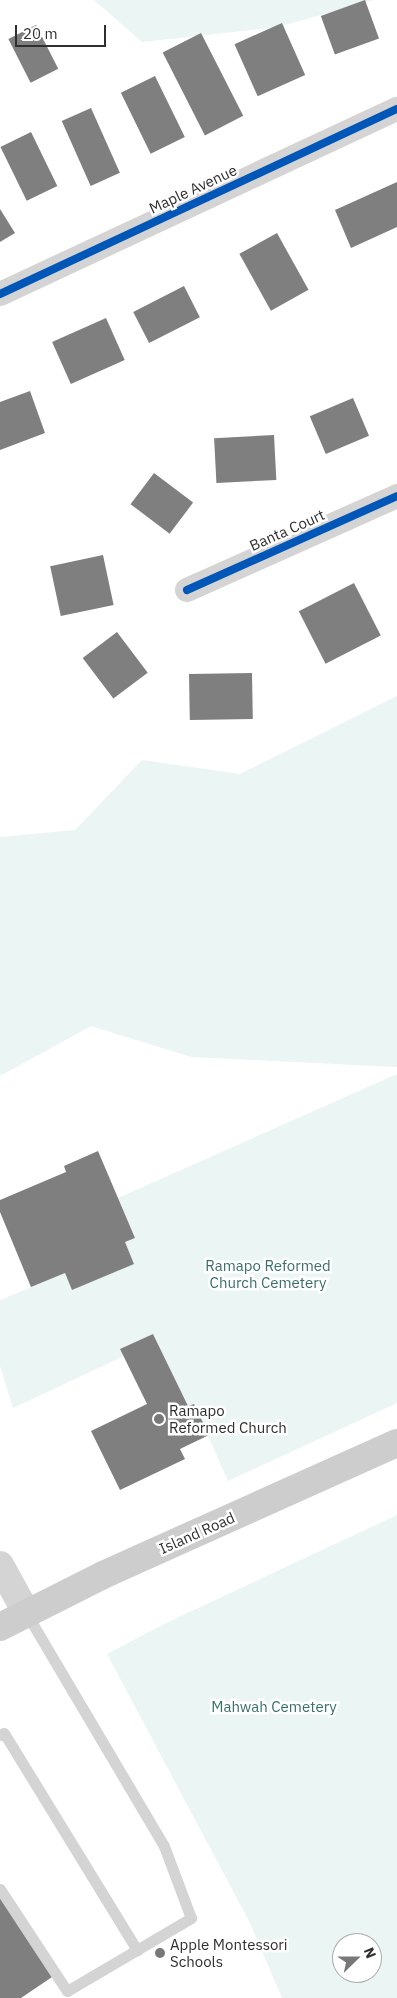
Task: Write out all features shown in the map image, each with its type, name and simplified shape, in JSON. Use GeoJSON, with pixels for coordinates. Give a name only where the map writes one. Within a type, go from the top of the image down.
{"type":"FeatureCollection","features":[{"type":"Feature","properties":{"kind":"main road","name":"Island Road"},"geometry":{"type":"LineString","coordinates":[[0,1628],[103,1575],[397,1442]]}},
{"type":"Feature","properties":{"kind":"street","name":"Maple Avenue"},"geometry":{"type":"LineString","coordinates":[[0,294],[397,109]]}},
{"type":"Feature","properties":{"kind":"street","name":"Banta Court"},"geometry":{"type":"LineString","coordinates":[[187,590],[397,496]]}},
{"type":"Feature","properties":{"kind":"street"},"geometry":{"type":"LineString","coordinates":[[0,1565],[28,1614]]}},
{"type":"Feature","properties":{"kind":"lane"},"geometry":{"type":"LineString","coordinates":[[0,1889],[67,1992],[192,1918],[164,1846],[28,1614]]}},
{"type":"Feature","properties":{"kind":"lane"},"geometry":{"type":"LineString","coordinates":[[0,1735],[4,1733],[137,1950]]}},
{"type":"Feature","properties":{"kind":"green space"},"geometry":{"type":"Polygon","coordinates":[[[94,0],[374,0],[278,27],[142,42],[94,0]]]}},
{"type":"Feature","properties":{"kind":"green space"},"geometry":{"type":"Polygon","coordinates":[[[397,696],[397,1067],[191,1057],[91,1026],[0,1076],[0,837],[75,830],[142,760],[240,774],[397,696]]]}},
{"type":"Feature","properties":{"kind":"green space","name":"Ramapo Reformed Church Cemetery"},"geometry":{"type":"Polygon","coordinates":[[[397,1074],[397,1403],[228,1481],[194,1404],[188,1406],[153,1334],[121,1349],[124,1356],[13,1408],[0,1366],[0,1300],[65,1273],[72,1289],[134,1264],[125,1242],[135,1238],[118,1198],[397,1074]]]}},
{"type":"Feature","properties":{"kind":"green space","name":"Mahwah Cemetery"},"geometry":{"type":"Polygon","coordinates":[[[397,1515],[397,1998],[282,1998],[250,1923],[107,1654],[166,1623],[397,1515]]]}},
{"type":"Feature","properties":{"kind":"building"},"geometry":{"type":"Polygon","coordinates":[[[365,0],[379,39],[335,55],[321,16],[365,0]]]}},
{"type":"Feature","properties":{"kind":"building"},"geometry":{"type":"Polygon","coordinates":[[[282,23],[305,75],[258,96],[234,44],[282,23]]]}},
{"type":"Feature","properties":{"kind":"building"},"geometry":{"type":"Polygon","coordinates":[[[36,25],[58,69],[31,83],[8,39],[36,25]]]}},
{"type":"Feature","properties":{"kind":"building"},"geometry":{"type":"Polygon","coordinates":[[[201,33],[243,116],[205,135],[163,53],[201,33]]]}},
{"type":"Feature","properties":{"kind":"building"},"geometry":{"type":"Polygon","coordinates":[[[155,76],[185,137],[151,154],[121,93],[155,76]]]}},
{"type":"Feature","properties":{"kind":"building"},"geometry":{"type":"Polygon","coordinates":[[[91,108],[120,173],[91,186],[62,121],[91,108]]]}},
{"type":"Feature","properties":{"kind":"building"},"geometry":{"type":"Polygon","coordinates":[[[31,132],[57,186],[27,201],[0,147],[31,132]]]}},
{"type":"Feature","properties":{"kind":"building"},"geometry":{"type":"Polygon","coordinates":[[[397,182],[397,227],[351,248],[335,210],[397,182]]]}},
{"type":"Feature","properties":{"kind":"building"},"geometry":{"type":"Polygon","coordinates":[[[0,209],[15,233],[0,242],[0,209]]]}},
{"type":"Feature","properties":{"kind":"building"},"geometry":{"type":"Polygon","coordinates":[[[277,233],[309,290],[271,311],[239,254],[277,233]]]}},
{"type":"Feature","properties":{"kind":"building"},"geometry":{"type":"Polygon","coordinates":[[[184,286],[200,317],[149,343],[133,312],[184,286]]]}},
{"type":"Feature","properties":{"kind":"building"},"geometry":{"type":"Polygon","coordinates":[[[106,318],[125,360],[71,384],[52,342],[106,318]]]}},
{"type":"Feature","properties":{"kind":"building"},"geometry":{"type":"Polygon","coordinates":[[[30,391],[45,433],[0,450],[0,402],[30,391]]]}},
{"type":"Feature","properties":{"kind":"building"},"geometry":{"type":"Polygon","coordinates":[[[353,398],[369,436],[326,454],[310,416],[353,398]]]}},
{"type":"Feature","properties":{"kind":"building"},"geometry":{"type":"Polygon","coordinates":[[[274,435],[276,480],[216,483],[214,438],[274,435]]]}},
{"type":"Feature","properties":{"kind":"building"},"geometry":{"type":"Polygon","coordinates":[[[154,473],[193,502],[170,534],[131,504],[154,473]]]}},
{"type":"Feature","properties":{"kind":"building"},"geometry":{"type":"Polygon","coordinates":[[[103,555],[114,605],[61,616],[50,566],[103,555]]]}},
{"type":"Feature","properties":{"kind":"building"},"geometry":{"type":"Polygon","coordinates":[[[354,583],[381,636],[326,664],[299,611],[354,583]]]}},
{"type":"Feature","properties":{"kind":"building"},"geometry":{"type":"Polygon","coordinates":[[[117,632],[148,673],[113,699],[83,658],[117,632]]]}},
{"type":"Feature","properties":{"kind":"building"},"geometry":{"type":"Polygon","coordinates":[[[252,673],[253,719],[190,720],[189,674],[252,673]]]}},
{"type":"Feature","properties":{"kind":"building"},"geometry":{"type":"Polygon","coordinates":[[[98,1151],[135,1238],[125,1242],[134,1264],[72,1290],[65,1273],[31,1287],[0,1212],[0,1200],[66,1172],[64,1166],[98,1151]]]}},
{"type":"Feature","properties":{"kind":"building","name":"Ramapo Reformed Church"},"geometry":{"type":"Polygon","coordinates":[[[153,1334],[188,1406],[194,1404],[209,1435],[180,1449],[185,1459],[120,1490],[91,1431],[147,1404],[120,1349],[153,1334]]]}},
{"type":"Feature","properties":{"kind":"building"},"geometry":{"type":"Polygon","coordinates":[[[0,1893],[55,1975],[21,1998],[0,1998],[0,1893]]]}},
{"type":"Feature","properties":{"kind":"cycle path"},"geometry":{"type":"LineString","coordinates":[[0,294],[397,109]]}},
{"type":"Feature","properties":{"kind":"cycle path"},"geometry":{"type":"LineString","coordinates":[[187,590],[397,496]]}},
{"type":"Feature","properties":{"kind":"place","name":"Ramapo Reformed Church"},"geometry":{"type":"Point","coordinates":[159,1419]}},
{"type":"Feature","properties":{"kind":"place","name":"Apple Montessori Schools"},"geometry":{"type":"Point","coordinates":[160,1953]}}]}
